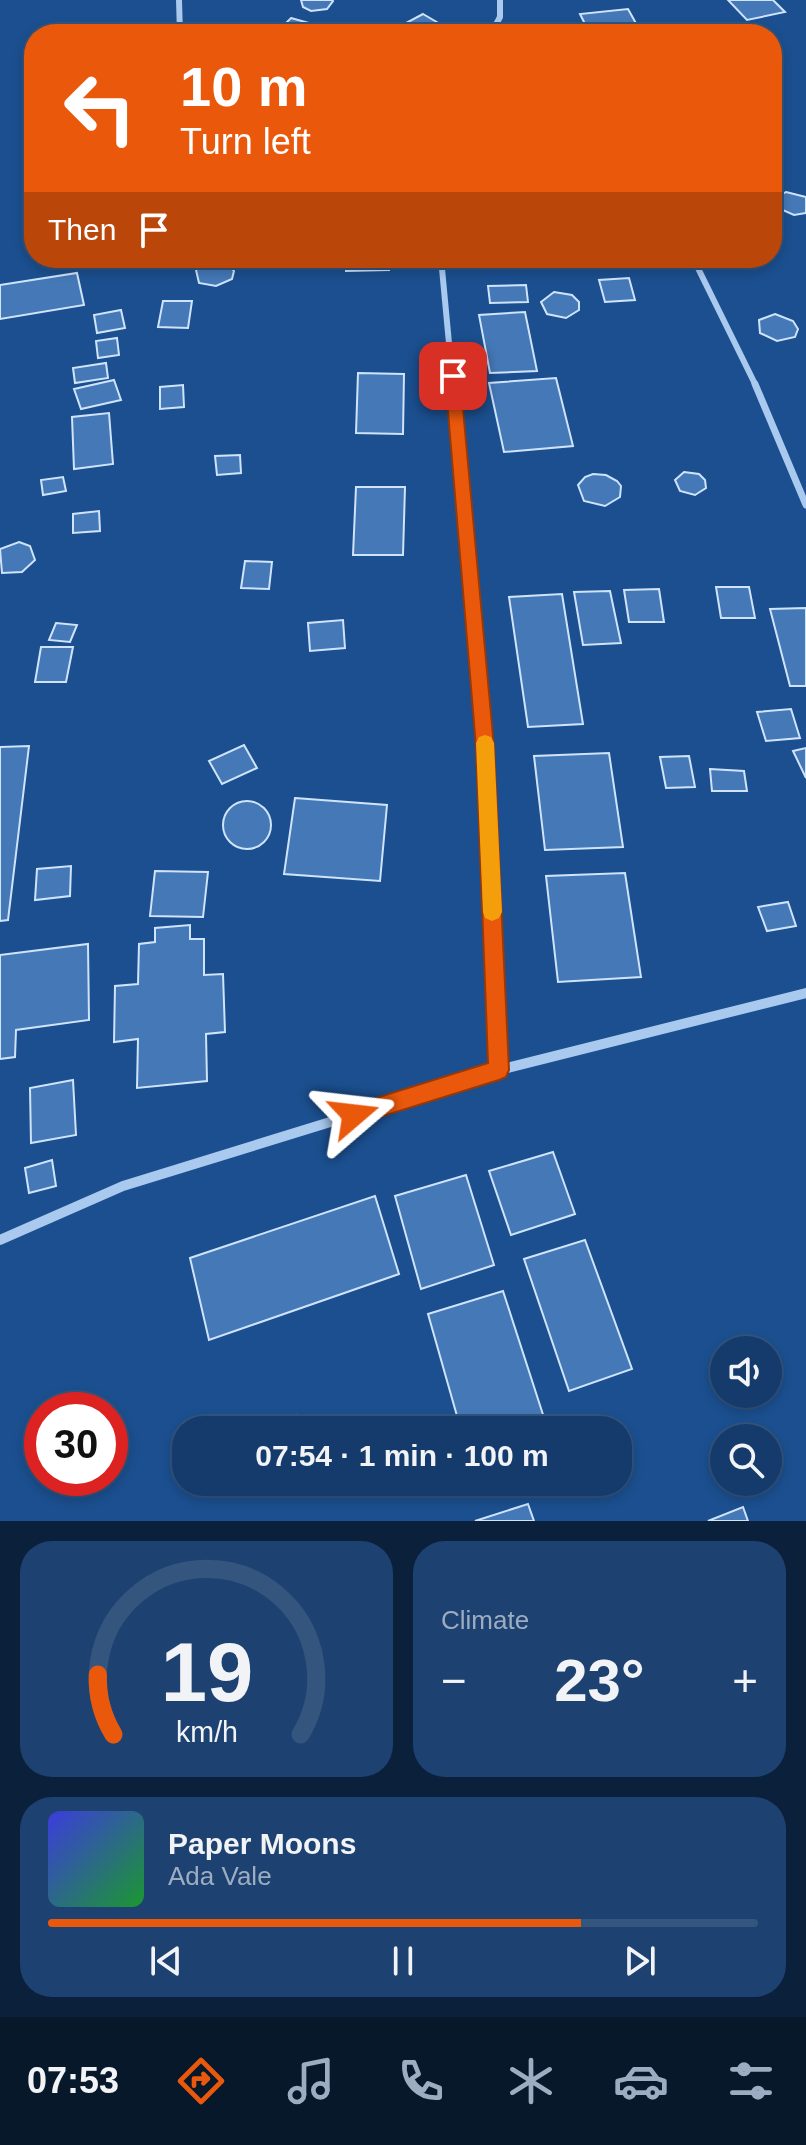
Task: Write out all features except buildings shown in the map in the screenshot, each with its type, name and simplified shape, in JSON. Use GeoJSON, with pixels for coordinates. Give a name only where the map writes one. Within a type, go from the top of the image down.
{"type":"FeatureCollection","features":[{"type":"Feature","properties":{"kind":"street"},"geometry":{"type":"LineString","coordinates":[[179,0],[180,24]]}},
{"type":"Feature","properties":{"kind":"street"},"geometry":{"type":"LineString","coordinates":[[496,24],[500,17],[500,0]]}},
{"type":"Feature","properties":{"kind":"street"},"geometry":{"type":"LineString","coordinates":[[442,268],[485,747],[499,1070]]}},
{"type":"Feature","properties":{"kind":"street"},"geometry":{"type":"LineString","coordinates":[[698,268],[768,412],[806,505]]}},
{"type":"Feature","properties":{"kind":"street"},"geometry":{"type":"LineString","coordinates":[[0,1240],[123,1186],[499,1070],[806,993]]}},
{"type":"Feature","properties":{"kind":"slow traffic"},"geometry":{"type":"LineString","coordinates":[[485,743],[492,912]]}},
{"type":"Feature","properties":{"kind":"route"},"geometry":{"type":"LineString","coordinates":[[354,1115],[499,1070],[485,747],[453,376]]}}]}
